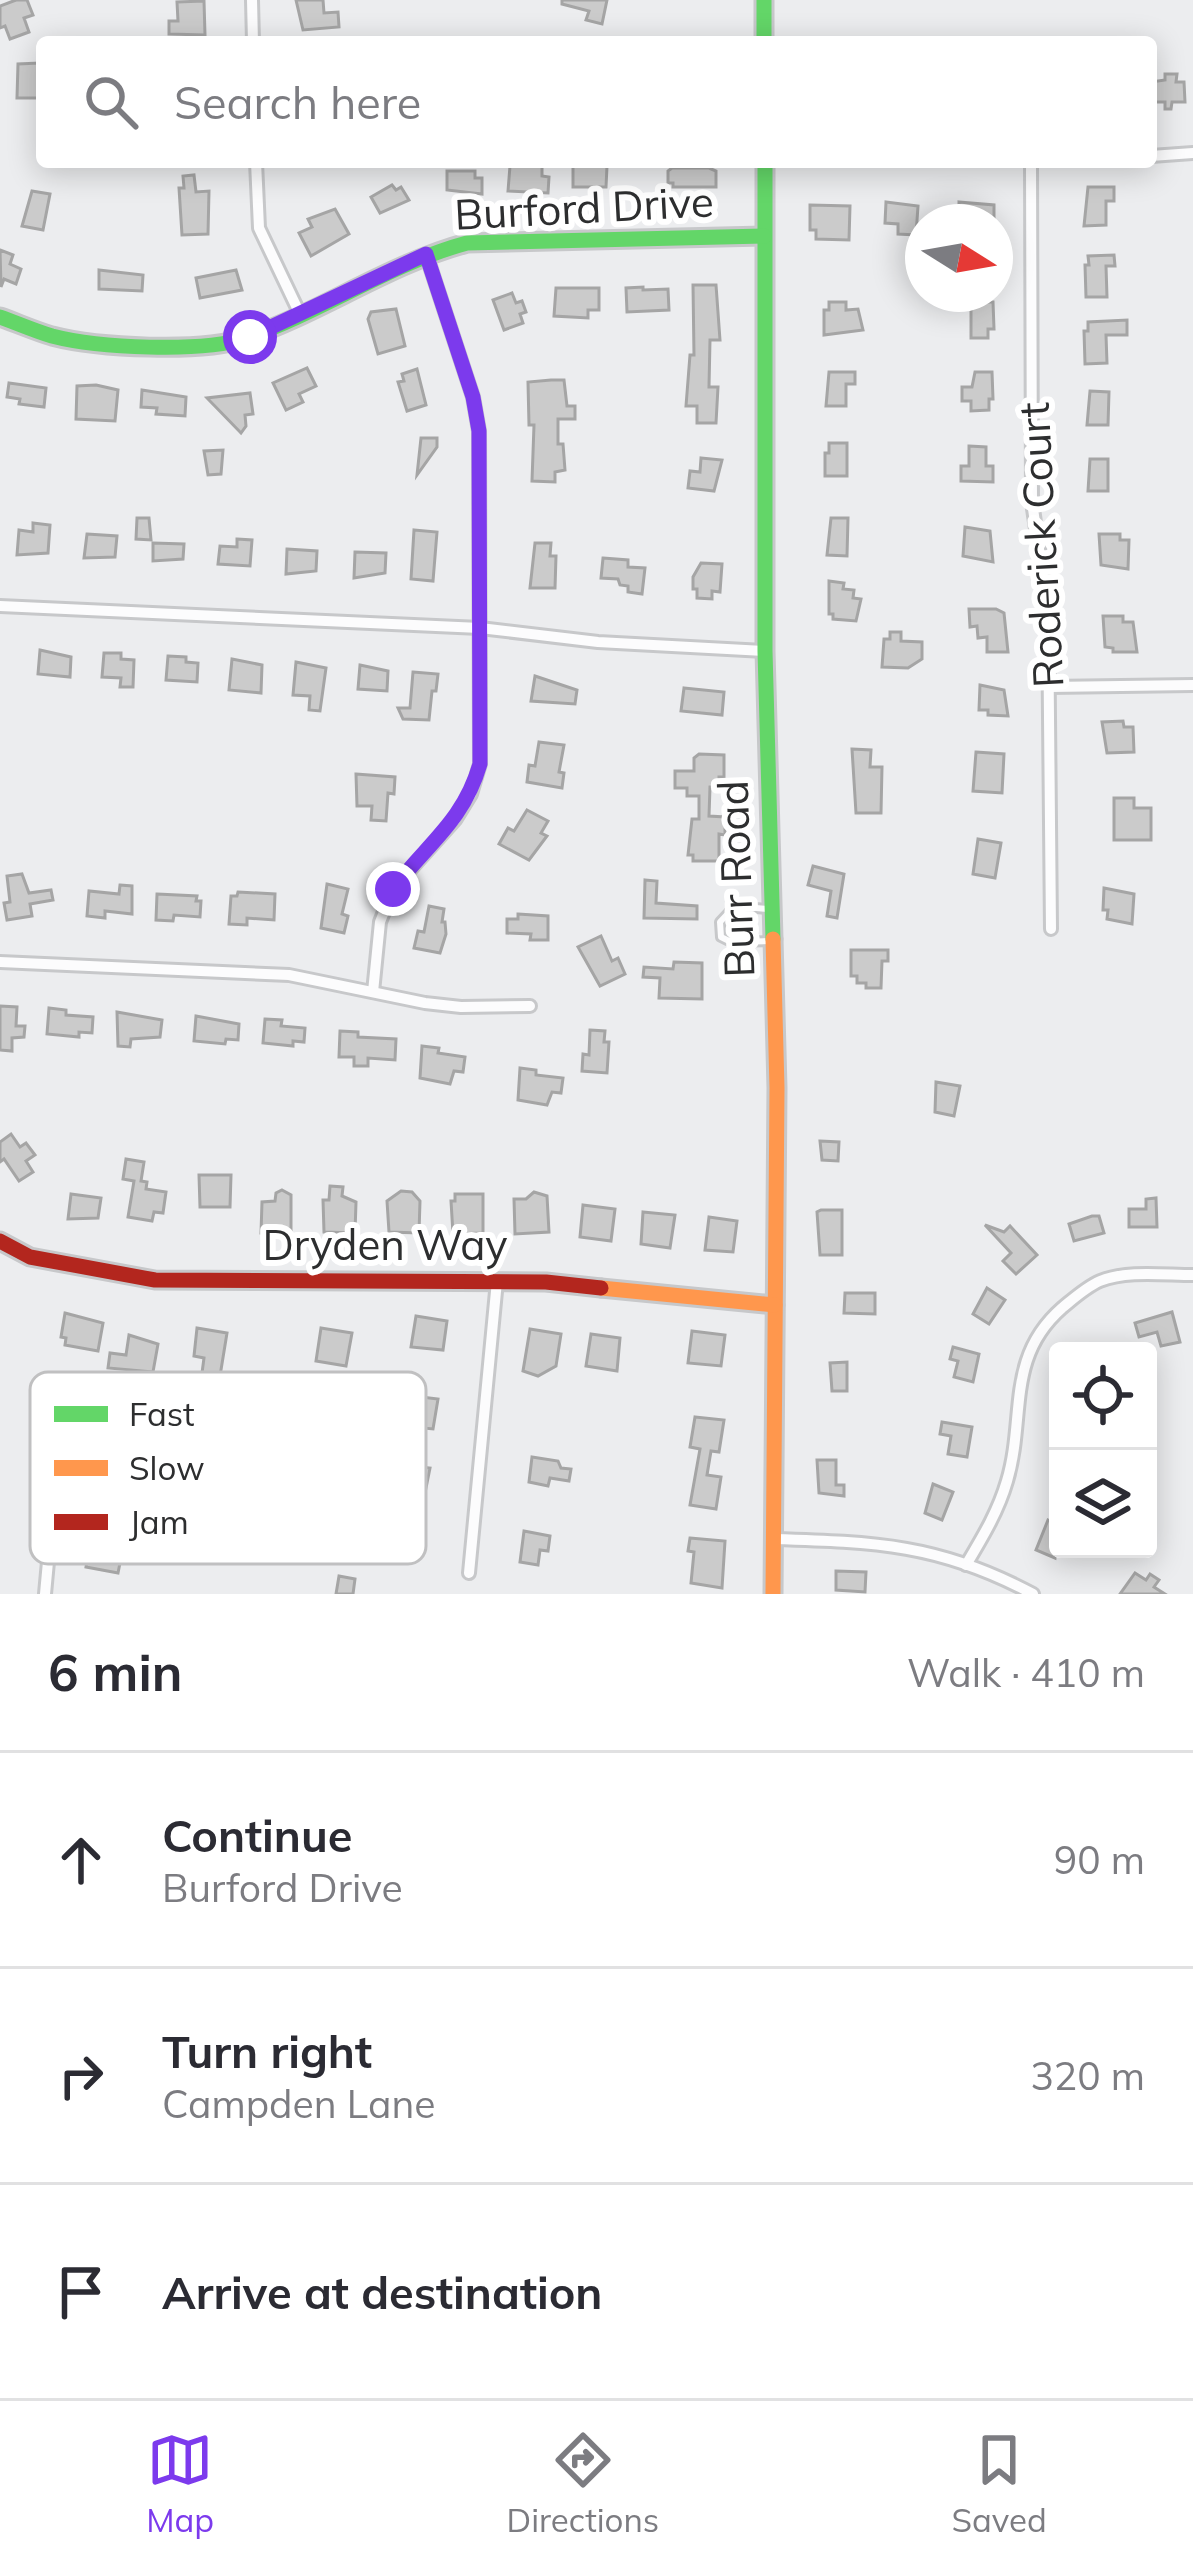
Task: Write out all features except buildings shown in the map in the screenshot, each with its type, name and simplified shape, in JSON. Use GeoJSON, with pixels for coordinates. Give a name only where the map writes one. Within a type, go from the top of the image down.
{"type":"FeatureCollection","features":[{"type":"Feature","properties":{"kind":"street"},"geometry":{"type":"LineString","coordinates":[[252,0],[253,36]]}},
{"type":"Feature","properties":{"kind":"street"},"geometry":{"type":"LineString","coordinates":[[764,0],[764,36]]}},
{"type":"Feature","properties":{"kind":"street"},"geometry":{"type":"LineString","coordinates":[[1157,155],[1193,153]]}},
{"type":"Feature","properties":{"kind":"street"},"geometry":{"type":"LineString","coordinates":[[256,168],[259,229],[299,312]]}},
{"type":"Feature","properties":{"kind":"street","name":"Burr Road"},"geometry":{"type":"LineString","coordinates":[[765,168],[765,651],[777,1088],[773,1594]]}},
{"type":"Feature","properties":{"kind":"street","name":"Roderick Court"},"geometry":{"type":"LineString","coordinates":[[1031,168],[1032,502],[1046,586],[1051,929]]}},
{"type":"Feature","properties":{"kind":"street","name":"Burford Drive"},"geometry":{"type":"LineString","coordinates":[[0,317],[53,336],[92,342],[214,347],[250,337],[426,254],[467,243],[764,236]]}},
{"type":"Feature","properties":{"kind":"street"},"geometry":{"type":"LineString","coordinates":[[374,992],[380,922],[393,889],[455,820],[476,779],[482,720],[479,431],[473,397],[426,254]]}},
{"type":"Feature","properties":{"kind":"street"},"geometry":{"type":"LineString","coordinates":[[0,606],[480,628],[598,642],[765,651]]}},
{"type":"Feature","properties":{"kind":"street"},"geometry":{"type":"LineString","coordinates":[[1049,687],[1193,685]]}},
{"type":"Feature","properties":{"kind":"street"},"geometry":{"type":"LineString","coordinates":[[0,962],[289,975],[461,1007],[530,1006]]}},
{"type":"Feature","properties":{"kind":"street","name":"Dryden Way"},"geometry":{"type":"LineString","coordinates":[[0,1241],[30,1257],[155,1280],[546,1282],[775,1305]]}},
{"type":"Feature","properties":{"kind":"street"},"geometry":{"type":"LineString","coordinates":[[966,1564],[992,1522],[1007,1484],[1015,1451],[1019,1381],[1031,1346],[1050,1318],[1101,1281],[1193,1275]]}},
{"type":"Feature","properties":{"kind":"street"},"geometry":{"type":"LineString","coordinates":[[469,1573],[497,1281]]}},
{"type":"Feature","properties":{"kind":"street"},"geometry":{"type":"LineString","coordinates":[[773,1539],[877,1542],[920,1549],[1033,1594]]}},
{"type":"Feature","properties":{"kind":"street"},"geometry":{"type":"LineString","coordinates":[[45,1594],[48,1564]]}},
{"type":"Feature","properties":{"kind":"lane"},"geometry":{"type":"LineString","coordinates":[[772,910],[735,906],[720,922],[722,937],[731,942],[773,940]]}},
{"type":"Feature","properties":{"kind":"traffic: fast"},"geometry":{"type":"LineString","coordinates":[[764,0],[764,36]]}},
{"type":"Feature","properties":{"kind":"traffic: fast"},"geometry":{"type":"LineString","coordinates":[[765,168],[765,651],[773,939]]}},
{"type":"Feature","properties":{"kind":"traffic: fast"},"geometry":{"type":"LineString","coordinates":[[0,317],[72,340],[122,346],[204,346],[246,338],[410,263],[467,243],[764,236]]}},
{"type":"Feature","properties":{"kind":"traffic: slow"},"geometry":{"type":"LineString","coordinates":[[773,939],[777,1088],[773,1594]]}},
{"type":"Feature","properties":{"kind":"traffic: slow"},"geometry":{"type":"LineString","coordinates":[[601,1288],[775,1305]]}},
{"type":"Feature","properties":{"kind":"traffic: jam"},"geometry":{"type":"LineString","coordinates":[[0,1241],[30,1257],[155,1280],[546,1282],[601,1288]]}},
{"type":"Feature","properties":{"kind":"route"},"geometry":{"type":"LineString","coordinates":[[250,337],[426,254],[473,397],[479,431],[480,764],[471,794],[455,820],[393,889]]}}]}
